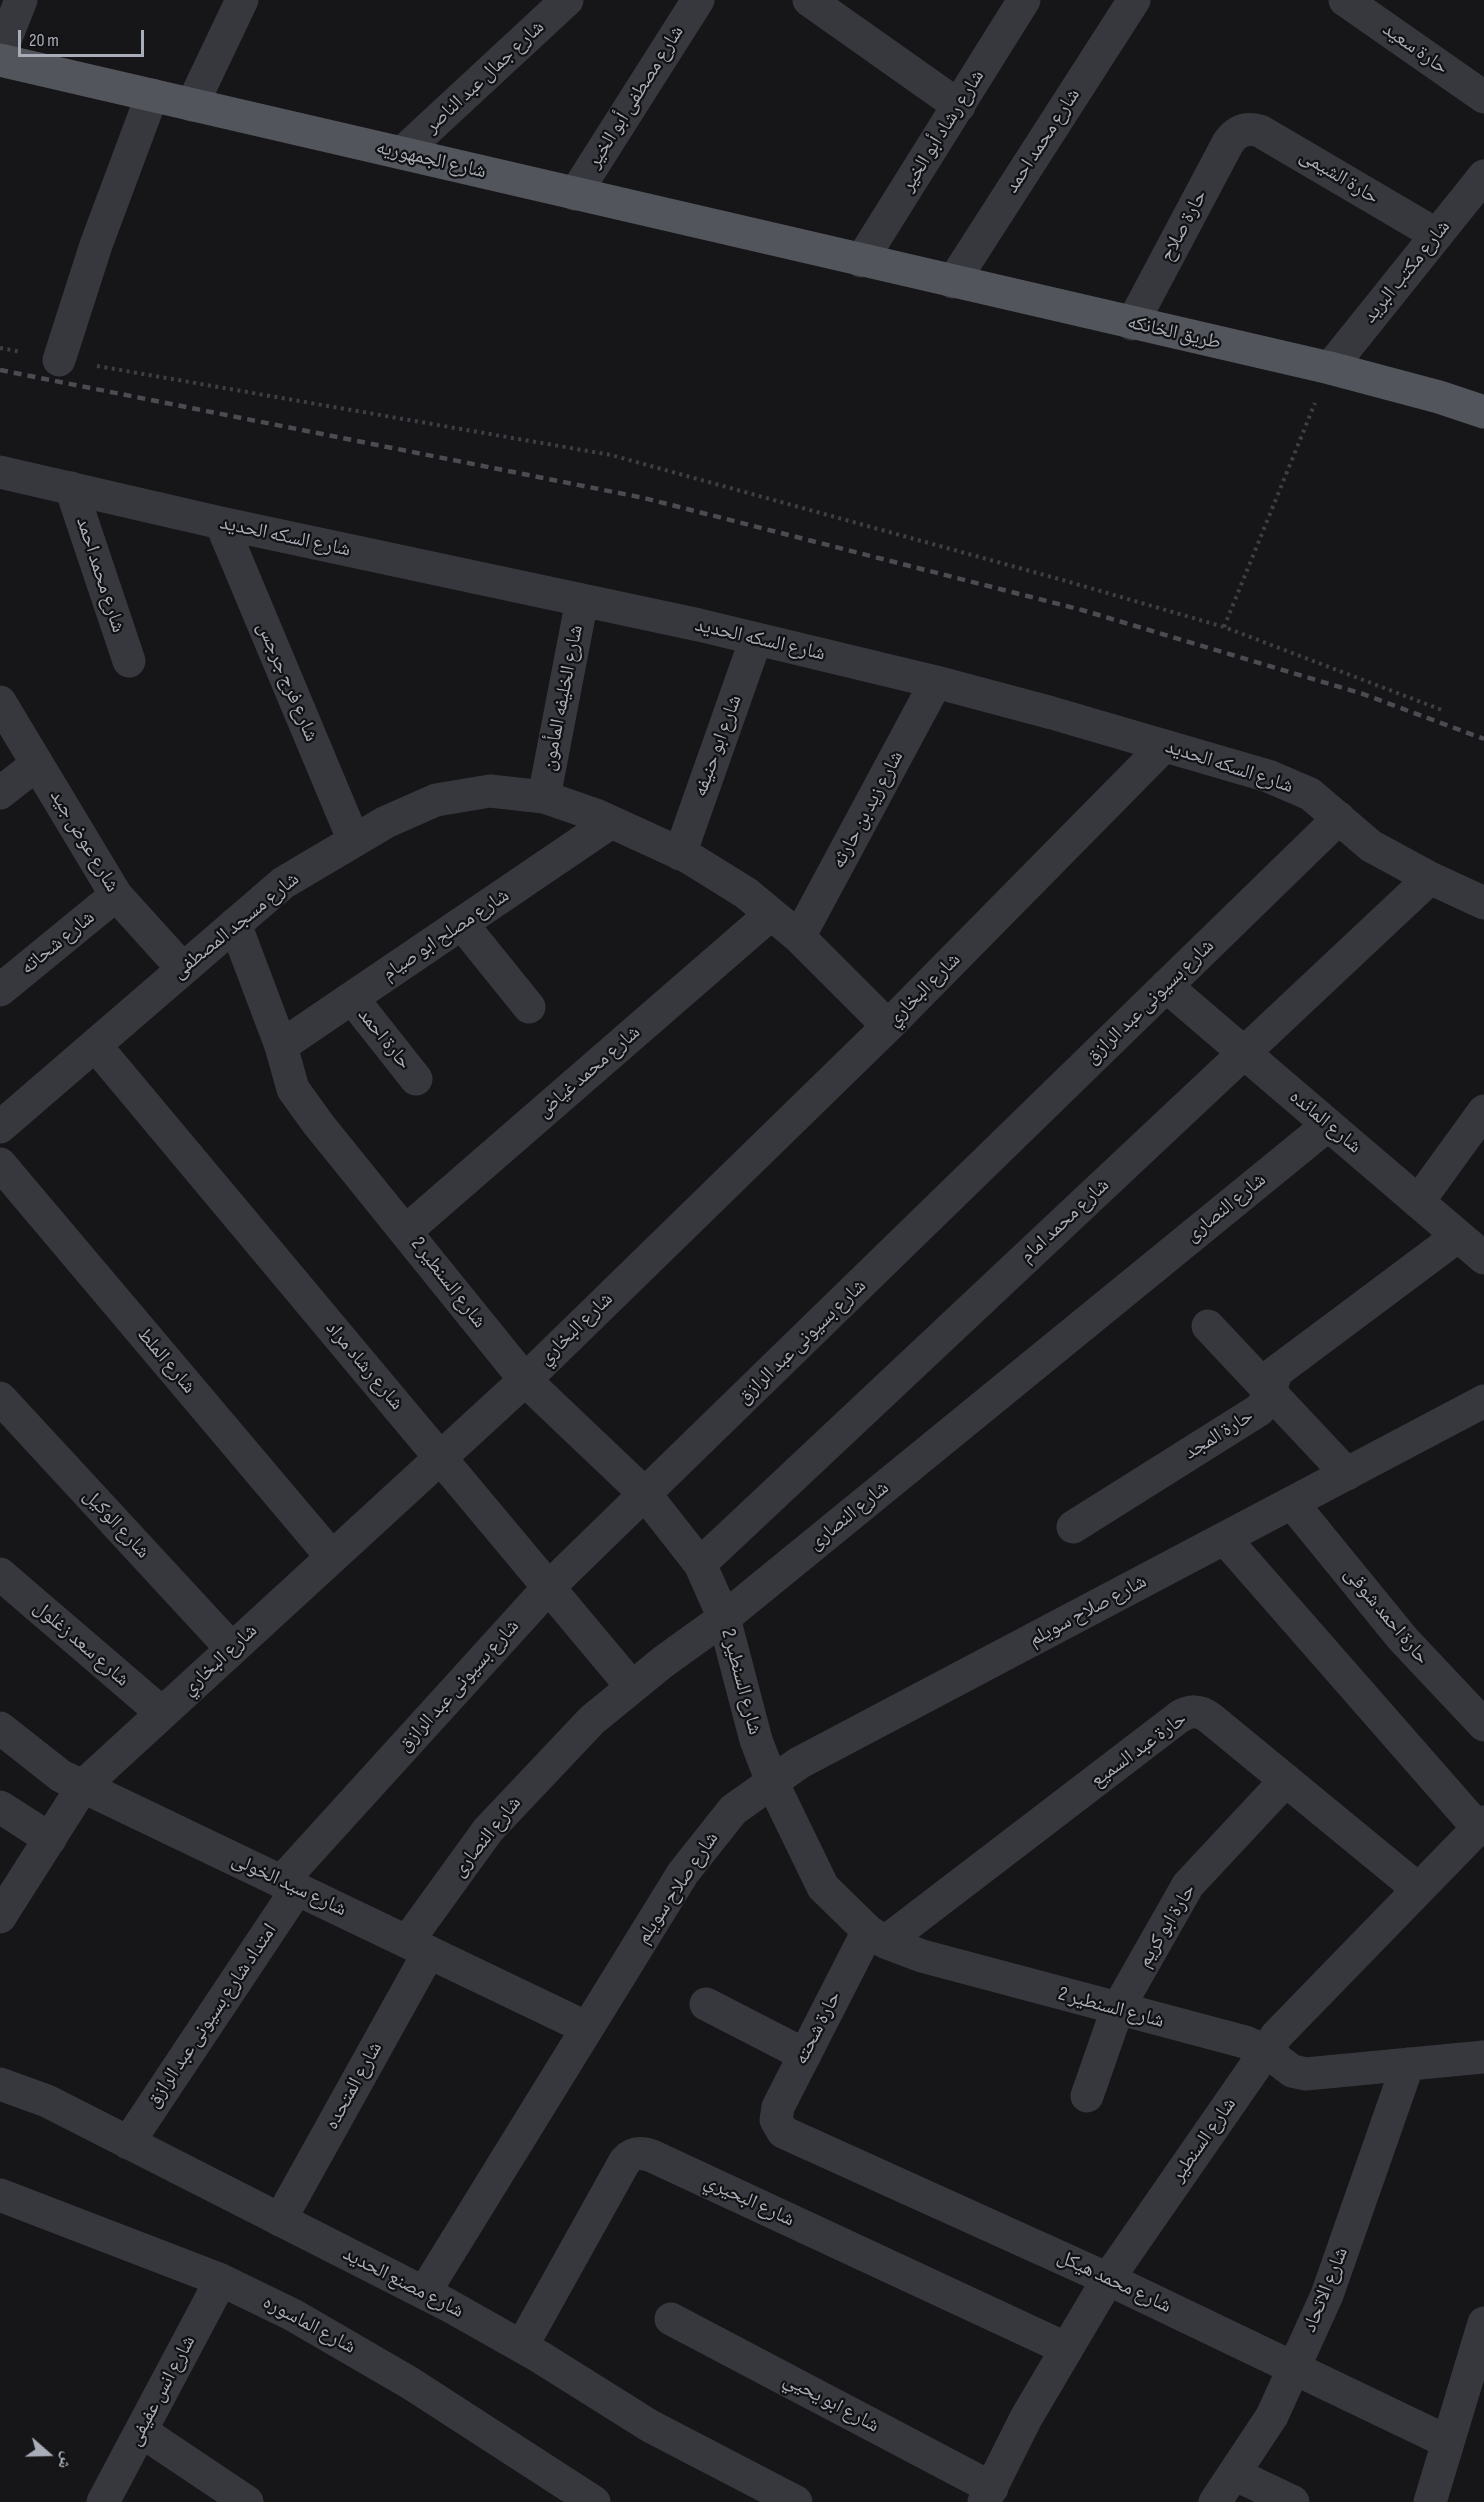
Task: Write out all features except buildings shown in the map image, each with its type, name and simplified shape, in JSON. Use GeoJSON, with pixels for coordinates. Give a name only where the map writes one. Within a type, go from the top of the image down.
{"type":"FeatureCollection","features":[{"type":"Feature","properties":{"kind":"main road","name":"شارع الجمهوريه"},"geometry":{"type":"LineString","coordinates":[[0,60],[861,261]]}},
{"type":"Feature","properties":{"kind":"main road","name":"طريق الخانكه"},"geometry":{"type":"LineString","coordinates":[[861,261],[1330,368],[1439,397],[1484,412]]}},
{"type":"Feature","properties":{"kind":"street"},"geometry":{"type":"LineString","coordinates":[[0,53],[21,0]]}},
{"type":"Feature","properties":{"kind":"street"},"geometry":{"type":"LineString","coordinates":[[192,105],[242,0]]}},
{"type":"Feature","properties":{"kind":"street","name":"شارع جمال عبد الناصر"},"geometry":{"type":"LineString","coordinates":[[402,153],[567,0]]}},
{"type":"Feature","properties":{"kind":"street","name":"شارع مصطفى أبو الخير"},"geometry":{"type":"LineString","coordinates":[[575,194],[698,0]]}},
{"type":"Feature","properties":{"kind":"street"},"geometry":{"type":"LineString","coordinates":[[809,0],[959,106]]}},
{"type":"Feature","properties":{"kind":"street","name":"شارع رشاد أبو الخير"},"geometry":{"type":"LineString","coordinates":[[861,261],[1024,0]]}},
{"type":"Feature","properties":{"kind":"street","name":"شارع محمد احمد"},"geometry":{"type":"LineString","coordinates":[[953,282],[1134,0]]}},
{"type":"Feature","properties":{"kind":"street","name":"حارة سعيد"},"geometry":{"type":"LineString","coordinates":[[1345,0],[1484,97]]}},
{"type":"Feature","properties":{"kind":"street"},"geometry":{"type":"LineString","coordinates":[[59,360],[96,245],[152,95]]}},
{"type":"Feature","properties":{"kind":"street","name":"حارة الشيمى"},"geometry":{"type":"LineString","coordinates":[[1238,132],[1253,129],[1260,131],[1437,235]]}},
{"type":"Feature","properties":{"kind":"street","name":"حارة صلاح"},"geometry":{"type":"LineString","coordinates":[[1132,324],[1228,143],[1238,132]]}},
{"type":"Feature","properties":{"kind":"street","name":"شارع مكتب البريد"},"geometry":{"type":"LineString","coordinates":[[1330,368],[1484,176]]}},
{"type":"Feature","properties":{"kind":"street","name":"شارع السكه الحديد"},"geometry":{"type":"LineString","coordinates":[[3,479],[71,488],[221,523],[756,639],[936,682],[1164,746],[1268,776],[1310,794],[1371,846],[1430,878],[1484,903]]}},
{"type":"Feature","properties":{"kind":"street","name":"شارع محمد احمد"},"geometry":{"type":"LineString","coordinates":[[71,488],[129,661]]}},
{"type":"Feature","properties":{"kind":"street","name":"شارع فرج جرجس"},"geometry":{"type":"LineString","coordinates":[[221,523],[354,841]]}},
{"type":"Feature","properties":{"kind":"street","name":"شارع الخليفه المأمون"},"geometry":{"type":"LineString","coordinates":[[544,797],[582,600]]}},
{"type":"Feature","properties":{"kind":"street","name":"شارع ابو حنيفه"},"geometry":{"type":"LineString","coordinates":[[680,854],[756,639]]}},
{"type":"Feature","properties":{"kind":"street","name":"شارع زيد بن حارثه"},"geometry":{"type":"LineString","coordinates":[[800,937],[936,682]]}},
{"type":"Feature","properties":{"kind":"street","name":"شارع عوض جيد"},"geometry":{"type":"LineString","coordinates":[[0,702],[116,895],[183,969]]}},
{"type":"Feature","properties":{"kind":"street","name":"شارع البخاري"},"geometry":{"type":"LineString","coordinates":[[0,1917],[83,1786],[525,1380],[888,1026],[1164,746]]}},
{"type":"Feature","properties":{"kind":"street"},"geometry":{"type":"LineString","coordinates":[[0,793],[37,764]]}},
{"type":"Feature","properties":{"kind":"street","name":"شارع مسجد المصطفى"},"geometry":{"type":"LineString","coordinates":[[0,1127],[283,883],[386,822],[436,800],[490,791],[544,797],[611,822],[680,854],[746,893],[800,937],[888,1026]]}},
{"type":"Feature","properties":{"kind":"street","name":"شارع بسيونى عبد الرازق"},"geometry":{"type":"LineString","coordinates":[[289,1885],[549,1587],[1339,818]]}},
{"type":"Feature","properties":{"kind":"street","name":"شارع مصلح ابو صيام"},"geometry":{"type":"LineString","coordinates":[[281,1046],[611,822]]}},
{"type":"Feature","properties":{"kind":"street","name":"شارع محمد امام"},"geometry":{"type":"LineString","coordinates":[[700,1564],[1430,878]]}},
{"type":"Feature","properties":{"kind":"street","name":"شارع شحاته"},"geometry":{"type":"LineString","coordinates":[[0,990],[116,895]]}},
{"type":"Feature","properties":{"kind":"street","name":"شارع محمد غياض"},"geometry":{"type":"LineString","coordinates":[[406,1231],[771,914]]}},
{"type":"Feature","properties":{"kind":"street","name":"شارع السنطير 2"},"geometry":{"type":"LineString","coordinates":[[235,924],[281,1046],[293,1089],[319,1125],[525,1380],[645,1494],[700,1564],[724,1618],[756,1740],[772,1782],[823,1887],[876,1936],[922,1956],[1117,2010],[1245,2042],[1266,2051],[1292,2071],[1306,2074],[1484,2057]]}},
{"type":"Feature","properties":{"kind":"street"},"geometry":{"type":"LineString","coordinates":[[462,924],[530,1007]]}},
{"type":"Feature","properties":{"kind":"street","name":"شارع المائده"},"geometry":{"type":"LineString","coordinates":[[1166,986],[1484,1258]]}},
{"type":"Feature","properties":{"kind":"street","name":"حارة احمد"},"geometry":{"type":"LineString","coordinates":[[352,998],[416,1079]]}},
{"type":"Feature","properties":{"kind":"street","name":"شارع رشاد مراد"},"geometry":{"type":"LineString","coordinates":[[95,1045],[632,1687]]}},
{"type":"Feature","properties":{"kind":"street"},"geometry":{"type":"LineString","coordinates":[[1418,1202],[1484,1111]]}},
{"type":"Feature","properties":{"kind":"street","name":"شارع النصارى"},"geometry":{"type":"LineString","coordinates":[[418,1947],[488,1830],[592,1720],[724,1618],[1328,1125]]}},
{"type":"Feature","properties":{"kind":"street","name":"شارع الملط"},"geometry":{"type":"LineString","coordinates":[[0,1164],[332,1557]]}},
{"type":"Feature","properties":{"kind":"street","name":"حارة المجد"},"geometry":{"type":"LineString","coordinates":[[1072,1527],[1259,1410],[1270,1392],[1276,1372],[1458,1236]]}},
{"type":"Feature","properties":{"kind":"street"},"geometry":{"type":"LineString","coordinates":[[1208,1326],[1347,1474]]}},
{"type":"Feature","properties":{"kind":"street","name":"شارع الوكيل"},"geometry":{"type":"LineString","coordinates":[[0,1398],[232,1649]]}},
{"type":"Feature","properties":{"kind":"street","name":"شارع صلاح سويلم"},"geometry":{"type":"LineString","coordinates":[[424,2293],[683,1873],[733,1810],[798,1763],[1484,1401]]}},
{"type":"Feature","properties":{"kind":"street","name":"حارة احمد شوقى"},"geometry":{"type":"LineString","coordinates":[[1292,1503],[1403,1639],[1484,1725]]}},
{"type":"Feature","properties":{"kind":"street"},"geometry":{"type":"LineString","coordinates":[[1225,1539],[1481,1825]]}},
{"type":"Feature","properties":{"kind":"street","name":"شارع سعد زغلول"},"geometry":{"type":"LineString","coordinates":[[0,1574],[162,1713]]}},
{"type":"Feature","properties":{"kind":"street","name":"حارة عبد السميع"},"geometry":{"type":"LineString","coordinates":[[876,1936],[1185,1713],[1205,1714],[1418,1890]]}},
{"type":"Feature","properties":{"kind":"street","name":"شارع سيد الخولى"},"geometry":{"type":"LineString","coordinates":[[0,1728],[61,1776],[587,2028]]}},
{"type":"Feature","properties":{"kind":"street","name":"حارة ابو كريم"},"geometry":{"type":"LineString","coordinates":[[1087,2096],[1117,2010],[1188,1885],[1286,1780]]}},
{"type":"Feature","properties":{"kind":"street"},"geometry":{"type":"LineString","coordinates":[[0,1807],[50,1839]]}},
{"type":"Feature","properties":{"kind":"street","name":"شارع السنطير"},"geometry":{"type":"LineString","coordinates":[[988,2495],[1026,2418],[1108,2279],[1277,2035],[1481,1825]]}},
{"type":"Feature","properties":{"kind":"street","name":"امتداد شارع بسيونى عبد الرازق"},"geometry":{"type":"LineString","coordinates":[[128,2143],[289,1885]]}},
{"type":"Feature","properties":{"kind":"street","name":"حارة شحته"},"geometry":{"type":"LineString","coordinates":[[778,2127],[776,2114],[778,2107],[804,2055],[876,1936]]}},
{"type":"Feature","properties":{"kind":"street","name":"شارع المتحده"},"geometry":{"type":"LineString","coordinates":[[280,2220],[418,1947]]}},
{"type":"Feature","properties":{"kind":"street"},"geometry":{"type":"LineString","coordinates":[[706,2004],[804,2055]]}},
{"type":"Feature","properties":{"kind":"street","name":"شارع الاتحاد"},"geometry":{"type":"LineString","coordinates":[[1215,2502],[1272,2416],[1327,2295],[1408,2064]]}},
{"type":"Feature","properties":{"kind":"street","name":"شارع مصنع الحديد"},"geometry":{"type":"LineString","coordinates":[[0,2084],[47,2101],[424,2293],[522,2346],[650,2426],[796,2502]]}},
{"type":"Feature","properties":{"kind":"street","name":"شارع محمد هيكل"},"geometry":{"type":"LineString","coordinates":[[778,2127],[788,2135],[1108,2279],[1448,2442]]}},
{"type":"Feature","properties":{"kind":"street","name":"شارع البحيري"},"geometry":{"type":"LineString","coordinates":[[522,2346],[625,2161],[628,2157],[640,2152],[1066,2349]]}},
{"type":"Feature","properties":{"kind":"street","name":"شارع الماسوره"},"geometry":{"type":"LineString","coordinates":[[0,2195],[221,2280],[293,2315],[410,2383],[582,2500]]}},
{"type":"Feature","properties":{"kind":"street","name":"شارع انس عفيفى"},"geometry":{"type":"LineString","coordinates":[[104,2502],[221,2280]]}},
{"type":"Feature","properties":{"kind":"street","name":"شارع ابو يحيي"},"geometry":{"type":"LineString","coordinates":[[671,2319],[988,2495]]}},
{"type":"Feature","properties":{"kind":"street"},"geometry":{"type":"LineString","coordinates":[[1430,2502],[1484,2323]]}},
{"type":"Feature","properties":{"kind":"street"},"geometry":{"type":"LineString","coordinates":[[141,2431],[247,2502]]}},
{"type":"Feature","properties":{"kind":"street"},"geometry":{"type":"LineString","coordinates":[[1234,2474],[1293,2502]]}},
{"type":"Feature","properties":{"kind":"path"},"geometry":{"type":"LineString","coordinates":[[59,360],[611,455],[1224,627],[1442,710]]}},
{"type":"Feature","properties":{"kind":"path"},"geometry":{"type":"LineString","coordinates":[[1224,627],[1330,368]]}},
{"type":"Feature","properties":{"kind":"railway"},"geometry":{"type":"LineString","coordinates":[[0,370],[644,498],[1082,610],[1363,694],[1484,739]]}}]}
